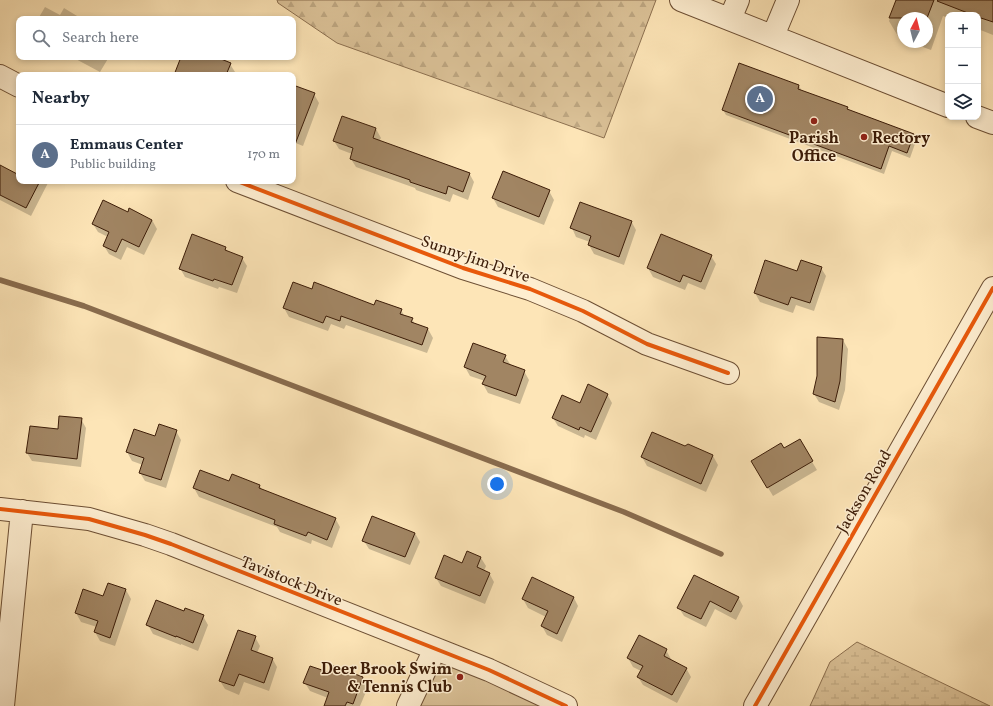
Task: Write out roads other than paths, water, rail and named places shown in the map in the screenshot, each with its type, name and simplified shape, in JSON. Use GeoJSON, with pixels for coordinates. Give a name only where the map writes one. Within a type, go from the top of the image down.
{"type":"FeatureCollection","features":[{"type":"Feature","properties":{"kind":"street"},"geometry":{"type":"LineString","coordinates":[[681,0],[734,10],[773,36],[914,99],[945,105]]}},
{"type":"Feature","properties":{"kind":"street"},"geometry":{"type":"LineString","coordinates":[[773,36],[788,0]]}},
{"type":"Feature","properties":{"kind":"street"},"geometry":{"type":"LineString","coordinates":[[0,76],[16,84]]}},
{"type":"Feature","properties":{"kind":"street"},"geometry":{"type":"LineString","coordinates":[[981,118],[993,123]]}},
{"type":"Feature","properties":{"kind":"street","name":"Sunny Jim Drive"},"geometry":{"type":"LineString","coordinates":[[245,184],[463,268],[530,289],[583,311],[647,344],[728,373]]}},
{"type":"Feature","properties":{"kind":"street","name":"Jackson Road"},"geometry":{"type":"LineString","coordinates":[[755,706],[993,288]]}},
{"type":"Feature","properties":{"kind":"street","name":"Tavistock Drive"},"geometry":{"type":"LineString","coordinates":[[0,508],[89,519],[177,546],[489,670],[566,706]]}},
{"type":"Feature","properties":{"kind":"street"},"geometry":{"type":"LineString","coordinates":[[3,706],[22,511]]}},
{"type":"Feature","properties":{"kind":"street"},"geometry":{"type":"LineString","coordinates":[[408,706],[435,649]]}},
{"type":"Feature","properties":{"kind":"waterway"},"geometry":{"type":"LineString","coordinates":[[0,280],[84,306],[624,512],[721,554]]}},
{"type":"Feature","properties":{"kind":"place","name":"Emmaus Center"},"geometry":{"type":"Point","coordinates":[760,99]}},
{"type":"Feature","properties":{"kind":"place","name":"Parish Office"},"geometry":{"type":"Point","coordinates":[814,121]}},
{"type":"Feature","properties":{"kind":"place","name":"Rectory"},"geometry":{"type":"Point","coordinates":[864,137]}},
{"type":"Feature","properties":{"kind":"place","name":"Deer Brook Swim & Tennis Club"},"geometry":{"type":"Point","coordinates":[460,677]}}]}
